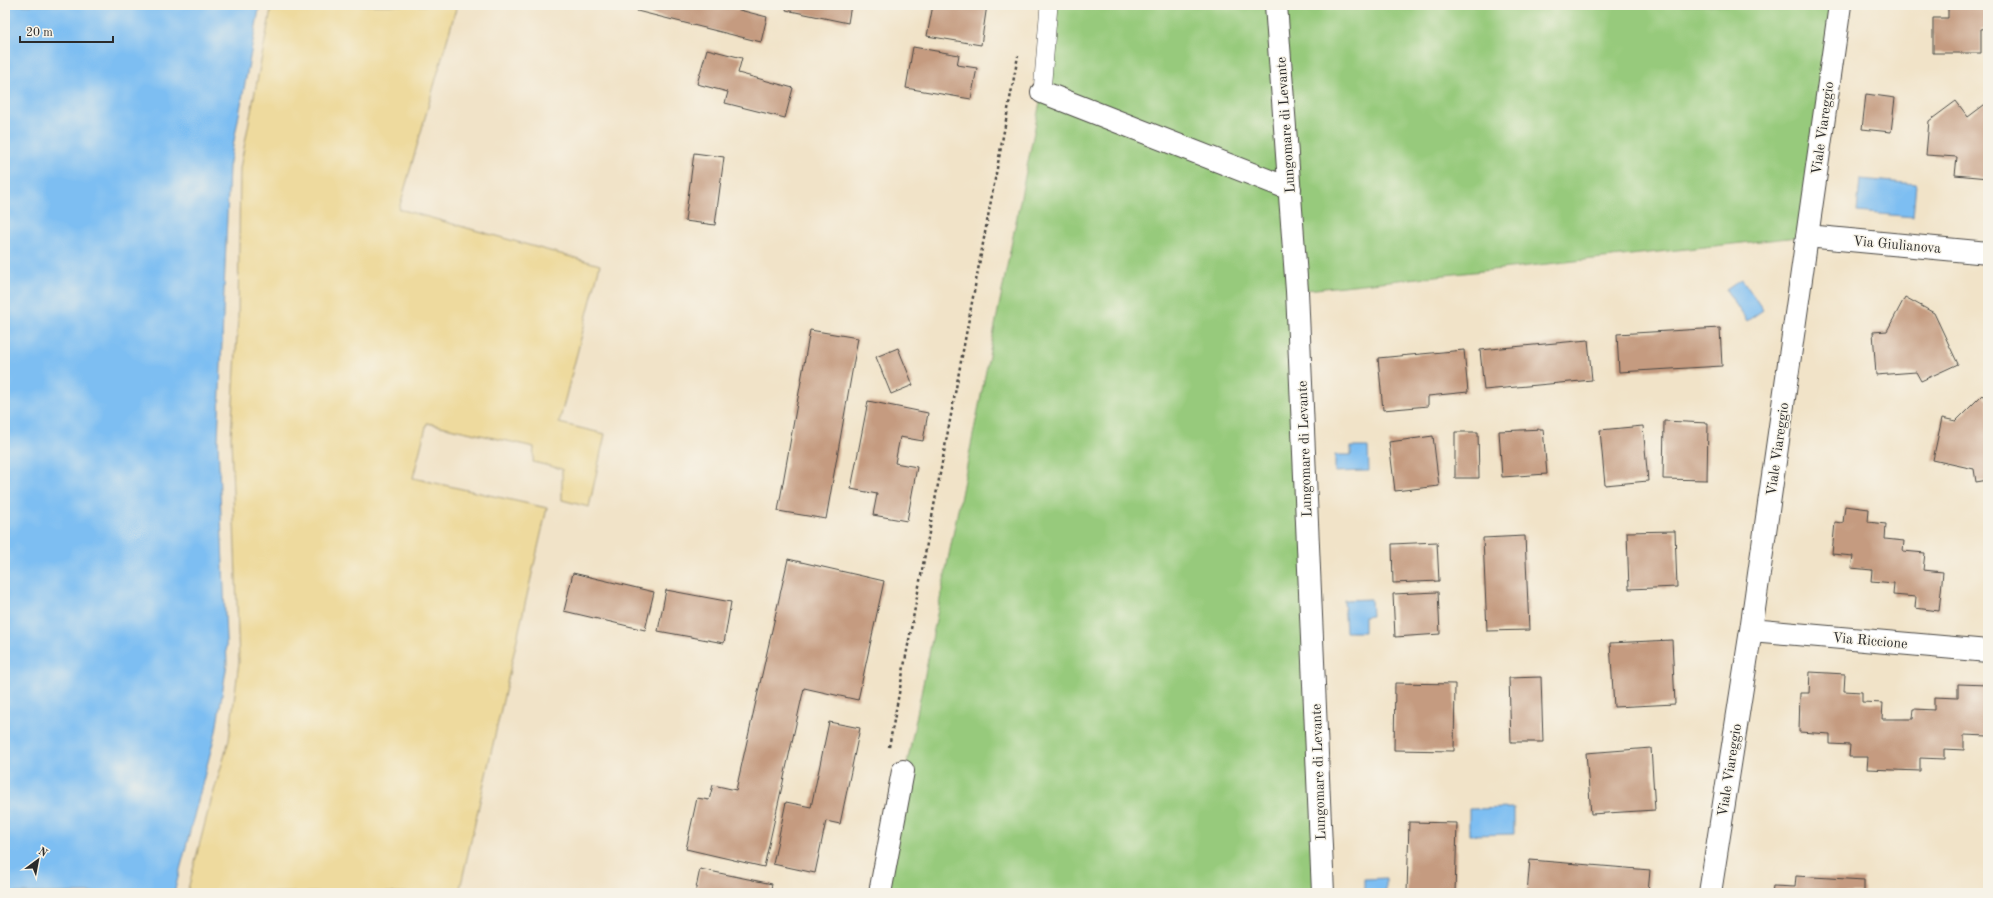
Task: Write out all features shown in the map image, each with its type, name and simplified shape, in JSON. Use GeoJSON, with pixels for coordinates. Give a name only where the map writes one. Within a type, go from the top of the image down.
{"type":"FeatureCollection","features":[{"type":"Feature","properties":{"kind":"street","name":"Lungomare di Levante"},"geometry":{"type":"LineString","coordinates":[[1276,5],[1297,291],[1323,893]]}},
{"type":"Feature","properties":{"kind":"street","name":"Viale Viareggio"},"geometry":{"type":"LineString","coordinates":[[1710,893],[1751,630],[1840,5]]}},
{"type":"Feature","properties":{"kind":"street"},"geometry":{"type":"LineString","coordinates":[[1042,92],[1290,189]]}},
{"type":"Feature","properties":{"kind":"street","name":"Via Giulianova"},"geometry":{"type":"LineString","coordinates":[[1807,236],[1988,253]]}},
{"type":"Feature","properties":{"kind":"street","name":"Via Riccione"},"geometry":{"type":"LineString","coordinates":[[1751,630],[1988,651]]}},
{"type":"Feature","properties":{"kind":"street"},"geometry":{"type":"LineString","coordinates":[[880,893],[903,772]]}},
{"type":"Feature","properties":{"kind":"lane"},"geometry":{"type":"LineString","coordinates":[[1042,92],[1050,5]]}},
{"type":"Feature","properties":{"kind":"path"},"geometry":{"type":"LineString","coordinates":[[888,754],[1019,52]]}},
{"type":"Feature","properties":{"kind":"green space"},"geometry":{"type":"Polygon","coordinates":[[[1057,5],[1840,5],[1807,236],[1297,291],[1323,893],[881,893],[1042,92],[1057,5]]]}},
{"type":"Feature","properties":{"kind":"sand"},"geometry":{"type":"Polygon","coordinates":[[[272,5],[457,5],[399,209],[600,265],[559,423],[605,434],[589,507],[562,500],[562,469],[533,462],[534,447],[427,423],[413,478],[547,508],[459,893],[187,893],[207,815],[229,740],[239,662],[231,437],[238,318],[240,168],[272,5]]]}},
{"type":"Feature","properties":{"kind":"water"},"geometry":{"type":"Polygon","coordinates":[[[5,5],[260,5],[229,167],[218,441],[227,664],[216,731],[174,893],[5,893],[5,5]]]}},
{"type":"Feature","properties":{"kind":"water"},"geometry":{"type":"Polygon","coordinates":[[[1860,179],[1916,184],[1913,217],[1857,212],[1860,179]]]}},
{"type":"Feature","properties":{"kind":"water"},"geometry":{"type":"Polygon","coordinates":[[[1742,279],[1763,310],[1747,321],[1726,290],[1742,279]]]}},
{"type":"Feature","properties":{"kind":"water"},"geometry":{"type":"Polygon","coordinates":[[[1351,447],[1368,447],[1369,471],[1335,472],[1335,455],[1351,455],[1351,447]]]}},
{"type":"Feature","properties":{"kind":"water"},"geometry":{"type":"Polygon","coordinates":[[[1371,599],[1372,616],[1364,617],[1364,632],[1346,632],[1344,600],[1371,599]]]}},
{"type":"Feature","properties":{"kind":"water"},"geometry":{"type":"Polygon","coordinates":[[[1514,808],[1514,834],[1469,835],[1469,809],[1514,808]]]}},
{"type":"Feature","properties":{"kind":"water"},"geometry":{"type":"Polygon","coordinates":[[[1386,878],[1386,893],[1364,893],[1364,879],[1386,878]]]}},
{"type":"Feature","properties":{"kind":"building"},"geometry":{"type":"Polygon","coordinates":[[[638,5],[720,5],[767,17],[761,42],[637,11],[638,5]]]}},
{"type":"Feature","properties":{"kind":"building"},"geometry":{"type":"Polygon","coordinates":[[[787,5],[851,5],[848,23],[786,10],[787,5]]]}},
{"type":"Feature","properties":{"kind":"building"},"geometry":{"type":"Polygon","coordinates":[[[933,5],[987,5],[981,45],[927,36],[933,5]]]}},
{"type":"Feature","properties":{"kind":"building"},"geometry":{"type":"Polygon","coordinates":[[[1948,5],[1988,5],[1988,28],[1981,29],[1981,53],[1933,53],[1933,18],[1948,18],[1948,5]]]}},
{"type":"Feature","properties":{"kind":"building"},"geometry":{"type":"Polygon","coordinates":[[[913,47],[959,55],[957,65],[977,68],[971,99],[906,88],[913,47]]]}},
{"type":"Feature","properties":{"kind":"building"},"geometry":{"type":"Polygon","coordinates":[[[707,49],[742,58],[738,73],[793,88],[785,118],[725,103],[728,92],[697,84],[707,49]]]}},
{"type":"Feature","properties":{"kind":"building"},"geometry":{"type":"Polygon","coordinates":[[[1866,94],[1895,98],[1891,132],[1862,129],[1866,94]]]}},
{"type":"Feature","properties":{"kind":"building"},"geometry":{"type":"Polygon","coordinates":[[[1956,101],[1968,117],[1988,102],[1988,178],[1955,175],[1957,157],[1926,155],[1929,121],[1956,101]]]}},
{"type":"Feature","properties":{"kind":"building"},"geometry":{"type":"Polygon","coordinates":[[[694,153],[724,157],[715,225],[685,221],[694,153]]]}},
{"type":"Feature","properties":{"kind":"building"},"geometry":{"type":"Polygon","coordinates":[[[1905,297],[1934,313],[1958,364],[1921,381],[1916,372],[1876,375],[1873,332],[1887,331],[1905,297]]]}},
{"type":"Feature","properties":{"kind":"building"},"geometry":{"type":"Polygon","coordinates":[[[1720,328],[1722,366],[1619,372],[1617,334],[1720,328]]]}},
{"type":"Feature","properties":{"kind":"building"},"geometry":{"type":"Polygon","coordinates":[[[810,330],[858,338],[826,519],[778,511],[810,330]]]}},
{"type":"Feature","properties":{"kind":"building"},"geometry":{"type":"Polygon","coordinates":[[[1588,340],[1592,380],[1484,390],[1480,350],[1588,340]]]}},
{"type":"Feature","properties":{"kind":"building"},"geometry":{"type":"Polygon","coordinates":[[[898,348],[913,385],[891,394],[876,357],[898,348]]]}},
{"type":"Feature","properties":{"kind":"building"},"geometry":{"type":"Polygon","coordinates":[[[1464,350],[1468,392],[1428,396],[1428,406],[1383,410],[1378,358],[1464,350]]]}},
{"type":"Feature","properties":{"kind":"building"},"geometry":{"type":"Polygon","coordinates":[[[1982,395],[1988,401],[1988,480],[1976,482],[1974,469],[1933,460],[1942,418],[1956,421],[1982,395]]]}},
{"type":"Feature","properties":{"kind":"building"},"geometry":{"type":"Polygon","coordinates":[[[868,401],[928,413],[923,441],[900,437],[895,463],[917,467],[907,521],[873,515],[877,494],[851,489],[868,401]]]}},
{"type":"Feature","properties":{"kind":"building"},"geometry":{"type":"Polygon","coordinates":[[[1664,421],[1708,423],[1707,480],[1663,479],[1664,421]]]}},
{"type":"Feature","properties":{"kind":"building"},"geometry":{"type":"Polygon","coordinates":[[[1643,426],[1648,481],[1605,485],[1600,430],[1643,426]]]}},
{"type":"Feature","properties":{"kind":"building"},"geometry":{"type":"Polygon","coordinates":[[[1543,429],[1547,474],[1502,477],[1499,431],[1543,429]]]}},
{"type":"Feature","properties":{"kind":"building"},"geometry":{"type":"Polygon","coordinates":[[[1455,432],[1478,432],[1479,478],[1455,478],[1455,432]]]}},
{"type":"Feature","properties":{"kind":"building"},"geometry":{"type":"Polygon","coordinates":[[[1433,436],[1439,486],[1395,491],[1389,442],[1433,436]]]}},
{"type":"Feature","properties":{"kind":"building"},"geometry":{"type":"Polygon","coordinates":[[[1845,506],[1869,509],[1868,522],[1886,524],[1885,539],[1904,541],[1903,551],[1925,553],[1923,570],[1943,572],[1939,611],[1915,608],[1916,597],[1893,595],[1894,583],[1871,581],[1872,570],[1851,568],[1853,556],[1832,554],[1835,522],[1843,523],[1845,506]]]}},
{"type":"Feature","properties":{"kind":"building"},"geometry":{"type":"Polygon","coordinates":[[[1675,531],[1677,587],[1629,589],[1627,532],[1675,531]]]}},
{"type":"Feature","properties":{"kind":"building"},"geometry":{"type":"Polygon","coordinates":[[[1525,536],[1529,630],[1487,631],[1483,538],[1525,536]]]}},
{"type":"Feature","properties":{"kind":"building"},"geometry":{"type":"Polygon","coordinates":[[[1437,542],[1439,581],[1393,583],[1392,544],[1437,542]]]}},
{"type":"Feature","properties":{"kind":"building"},"geometry":{"type":"Polygon","coordinates":[[[788,559],[884,581],[858,700],[804,688],[764,867],[686,849],[697,798],[709,800],[713,785],[736,790],[788,559]]]}},
{"type":"Feature","properties":{"kind":"building"},"geometry":{"type":"Polygon","coordinates":[[[573,573],[654,592],[645,630],[564,611],[573,573]]]}},
{"type":"Feature","properties":{"kind":"building"},"geometry":{"type":"Polygon","coordinates":[[[666,590],[731,602],[724,643],[658,631],[666,590]]]}},
{"type":"Feature","properties":{"kind":"building"},"geometry":{"type":"Polygon","coordinates":[[[1438,592],[1440,634],[1395,637],[1393,594],[1438,592]]]}},
{"type":"Feature","properties":{"kind":"building"},"geometry":{"type":"Polygon","coordinates":[[[1672,640],[1675,704],[1614,707],[1610,643],[1672,640]]]}},
{"type":"Feature","properties":{"kind":"building"},"geometry":{"type":"Polygon","coordinates":[[[1810,672],[1845,674],[1844,691],[1862,692],[1862,702],[1883,703],[1882,719],[1913,719],[1914,709],[1934,710],[1934,697],[1958,698],[1958,684],[1988,685],[1988,736],[1964,735],[1964,750],[1944,749],[1944,759],[1920,758],[1920,771],[1867,769],[1868,757],[1849,757],[1850,745],[1830,744],[1830,734],[1799,732],[1800,693],[1809,693],[1810,672]]]}},
{"type":"Feature","properties":{"kind":"building"},"geometry":{"type":"Polygon","coordinates":[[[1541,677],[1543,742],[1511,742],[1509,678],[1541,677]]]}},
{"type":"Feature","properties":{"kind":"building"},"geometry":{"type":"Polygon","coordinates":[[[1395,683],[1455,684],[1454,751],[1394,750],[1395,683]]]}},
{"type":"Feature","properties":{"kind":"building"},"geometry":{"type":"Polygon","coordinates":[[[829,722],[860,728],[840,824],[826,821],[815,873],[773,864],[786,802],[811,807],[829,722]]]}},
{"type":"Feature","properties":{"kind":"building"},"geometry":{"type":"Polygon","coordinates":[[[1651,748],[1655,810],[1591,814],[1586,753],[1651,748]]]}},
{"type":"Feature","properties":{"kind":"building"},"geometry":{"type":"Polygon","coordinates":[[[1409,822],[1457,823],[1455,893],[1407,893],[1409,822]]]}},
{"type":"Feature","properties":{"kind":"building"},"geometry":{"type":"Polygon","coordinates":[[[1530,860],[1650,870],[1648,893],[1527,893],[1530,860]]]}},
{"type":"Feature","properties":{"kind":"building"},"geometry":{"type":"Polygon","coordinates":[[[700,869],[772,884],[770,893],[695,893],[700,869]]]}},
{"type":"Feature","properties":{"kind":"building"},"geometry":{"type":"Polygon","coordinates":[[[1796,876],[1864,880],[1864,893],[1772,893],[1773,886],[1795,887],[1796,876]]]}}]}
